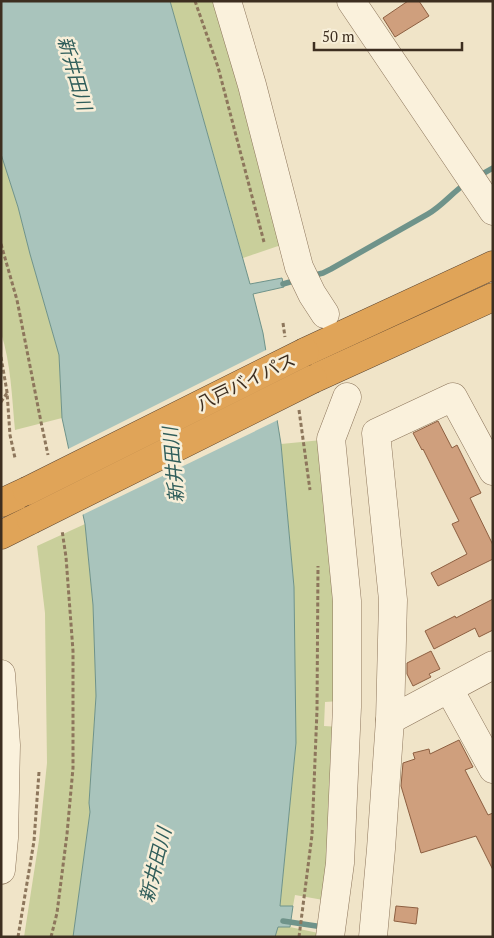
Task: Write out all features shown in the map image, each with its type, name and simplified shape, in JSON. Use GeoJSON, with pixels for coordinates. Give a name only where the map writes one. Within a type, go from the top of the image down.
{"type":"FeatureCollection","features":[{"type":"Feature","properties":{"kind":"highway","name":"八戸バイパス"},"geometry":{"type":"LineString","coordinates":[[1,504],[295,347],[493,265]]}},
{"type":"Feature","properties":{"kind":"highway","name":"八戸バイパス"},"geometry":{"type":"LineString","coordinates":[[1,535],[313,379],[493,297]]}},
{"type":"Feature","properties":{"kind":"street"},"geometry":{"type":"LineString","coordinates":[[227,1],[252,85],[299,267],[312,294],[325,314]]}},
{"type":"Feature","properties":{"kind":"street"},"geometry":{"type":"LineString","coordinates":[[351,1],[493,211]]}},
{"type":"Feature","properties":{"kind":"street"},"geometry":{"type":"LineString","coordinates":[[330,937],[340,863],[347,708],[347,601],[331,439],[346,396],[356,416],[376,434],[393,600],[390,720],[373,937]]}},
{"type":"Feature","properties":{"kind":"street"},"geometry":{"type":"LineString","coordinates":[[376,434],[453,397],[493,471]]}},
{"type":"Feature","properties":{"kind":"street"},"geometry":{"type":"LineString","coordinates":[[390,720],[493,665]]}},
{"type":"Feature","properties":{"kind":"street"},"geometry":{"type":"LineString","coordinates":[[1,674],[4,746],[4,838],[1,870]]}},
{"type":"Feature","properties":{"kind":"street"},"geometry":{"type":"LineString","coordinates":[[449,689],[493,768]]}},
{"type":"Feature","properties":{"kind":"path"},"geometry":{"type":"LineString","coordinates":[[195,1],[218,67],[264,242]]}},
{"type":"Feature","properties":{"kind":"path"},"geometry":{"type":"LineString","coordinates":[[1,244],[17,300],[40,422],[49,459]]}},
{"type":"Feature","properties":{"kind":"path"},"geometry":{"type":"LineString","coordinates":[[283,323],[295,347]]}},
{"type":"Feature","properties":{"kind":"path"},"geometry":{"type":"LineString","coordinates":[[1,357],[7,392],[10,435],[15,458]]}},
{"type":"Feature","properties":{"kind":"path"},"geometry":{"type":"LineString","coordinates":[[1,402],[7,392]]}},
{"type":"Feature","properties":{"kind":"path"},"geometry":{"type":"LineString","coordinates":[[299,408],[311,496]]}},
{"type":"Feature","properties":{"kind":"path"},"geometry":{"type":"LineString","coordinates":[[52,937],[67,834],[73,768],[73,651],[66,557],[61,528]]}},
{"type":"Feature","properties":{"kind":"path"},"geometry":{"type":"LineString","coordinates":[[299,937],[312,835],[317,710],[318,560]]}},
{"type":"Feature","properties":{"kind":"path"},"geometry":{"type":"LineString","coordinates":[[18,937],[34,841],[39,772]]}},
{"type":"Feature","properties":{"kind":"green space"},"geometry":{"type":"Polygon","coordinates":[[[170,1],[220,1],[287,243],[243,258],[170,1]]]}},
{"type":"Feature","properties":{"kind":"green space"},"geometry":{"type":"Polygon","coordinates":[[[1,154],[18,207],[59,355],[62,418],[15,430],[9,369],[1,333],[1,154]]]}},
{"type":"Feature","properties":{"kind":"green space"},"geometry":{"type":"Polygon","coordinates":[[[322,440],[328,474],[340,701],[325,702],[324,726],[340,727],[329,901],[295,895],[293,906],[280,906],[296,743],[294,587],[281,444],[322,440]]]}},
{"type":"Feature","properties":{"kind":"green space"},"geometry":{"type":"Polygon","coordinates":[[[85,524],[93,605],[96,696],[90,812],[73,937],[24,937],[39,840],[47,763],[45,613],[37,546],[85,524]]]}},
{"type":"Feature","properties":{"kind":"green space"},"geometry":{"type":"Polygon","coordinates":[[[277,927],[290,927],[323,934],[323,937],[275,937],[277,927]]]}},
{"type":"Feature","properties":{"kind":"water","name":"新井田川"},"geometry":{"type":"Polygon","coordinates":[[[1,1],[170,1],[250,284],[282,278],[284,287],[253,294],[263,333],[281,444],[294,587],[296,743],[280,906],[293,906],[290,927],[278,927],[275,937],[73,937],[90,812],[96,696],[93,605],[85,524],[62,418],[59,355],[18,207],[1,154],[1,1]]]}},
{"type":"Feature","properties":{"kind":"pier"},"geometry":{"type":"Polygon","coordinates":[[[268,349],[280,419],[80,516],[66,450],[268,349]]]}},
{"type":"Feature","properties":{"kind":"building"},"geometry":{"type":"Polygon","coordinates":[[[408,1],[419,1],[429,16],[395,37],[383,18],[408,1]]]}},
{"type":"Feature","properties":{"kind":"building"},"geometry":{"type":"Polygon","coordinates":[[[438,421],[452,448],[457,445],[481,493],[470,498],[493,545],[493,559],[438,586],[431,573],[467,554],[452,524],[459,521],[413,433],[438,421]]]}},
{"type":"Feature","properties":{"kind":"building"},"geometry":{"type":"Polygon","coordinates":[[[493,599],[493,630],[479,637],[475,628],[434,649],[425,631],[493,599]]]}},
{"type":"Feature","properties":{"kind":"building"},"geometry":{"type":"Polygon","coordinates":[[[431,651],[440,669],[429,674],[431,677],[413,686],[407,674],[407,663],[431,651]]]}},
{"type":"Feature","properties":{"kind":"building"},"geometry":{"type":"Polygon","coordinates":[[[459,740],[473,767],[465,770],[488,815],[493,813],[493,870],[476,836],[421,853],[401,786],[403,763],[415,759],[413,753],[429,749],[430,754],[459,740]]]}},
{"type":"Feature","properties":{"kind":"building"},"geometry":{"type":"Polygon","coordinates":[[[396,906],[418,908],[416,924],[394,921],[396,906]]]}},
{"type":"Feature","properties":{"kind":"waterway"},"geometry":{"type":"LineString","coordinates":[[477,177],[493,168]]}},
{"type":"Feature","properties":{"kind":"waterway"},"geometry":{"type":"LineString","coordinates":[[311,276],[331,269],[428,214],[465,184]]}},
{"type":"Feature","properties":{"kind":"waterway"},"geometry":{"type":"LineString","coordinates":[[283,284],[297,280]]}},
{"type":"Feature","properties":{"kind":"waterway"},"geometry":{"type":"LineString","coordinates":[[283,921],[323,927]]}}]}
